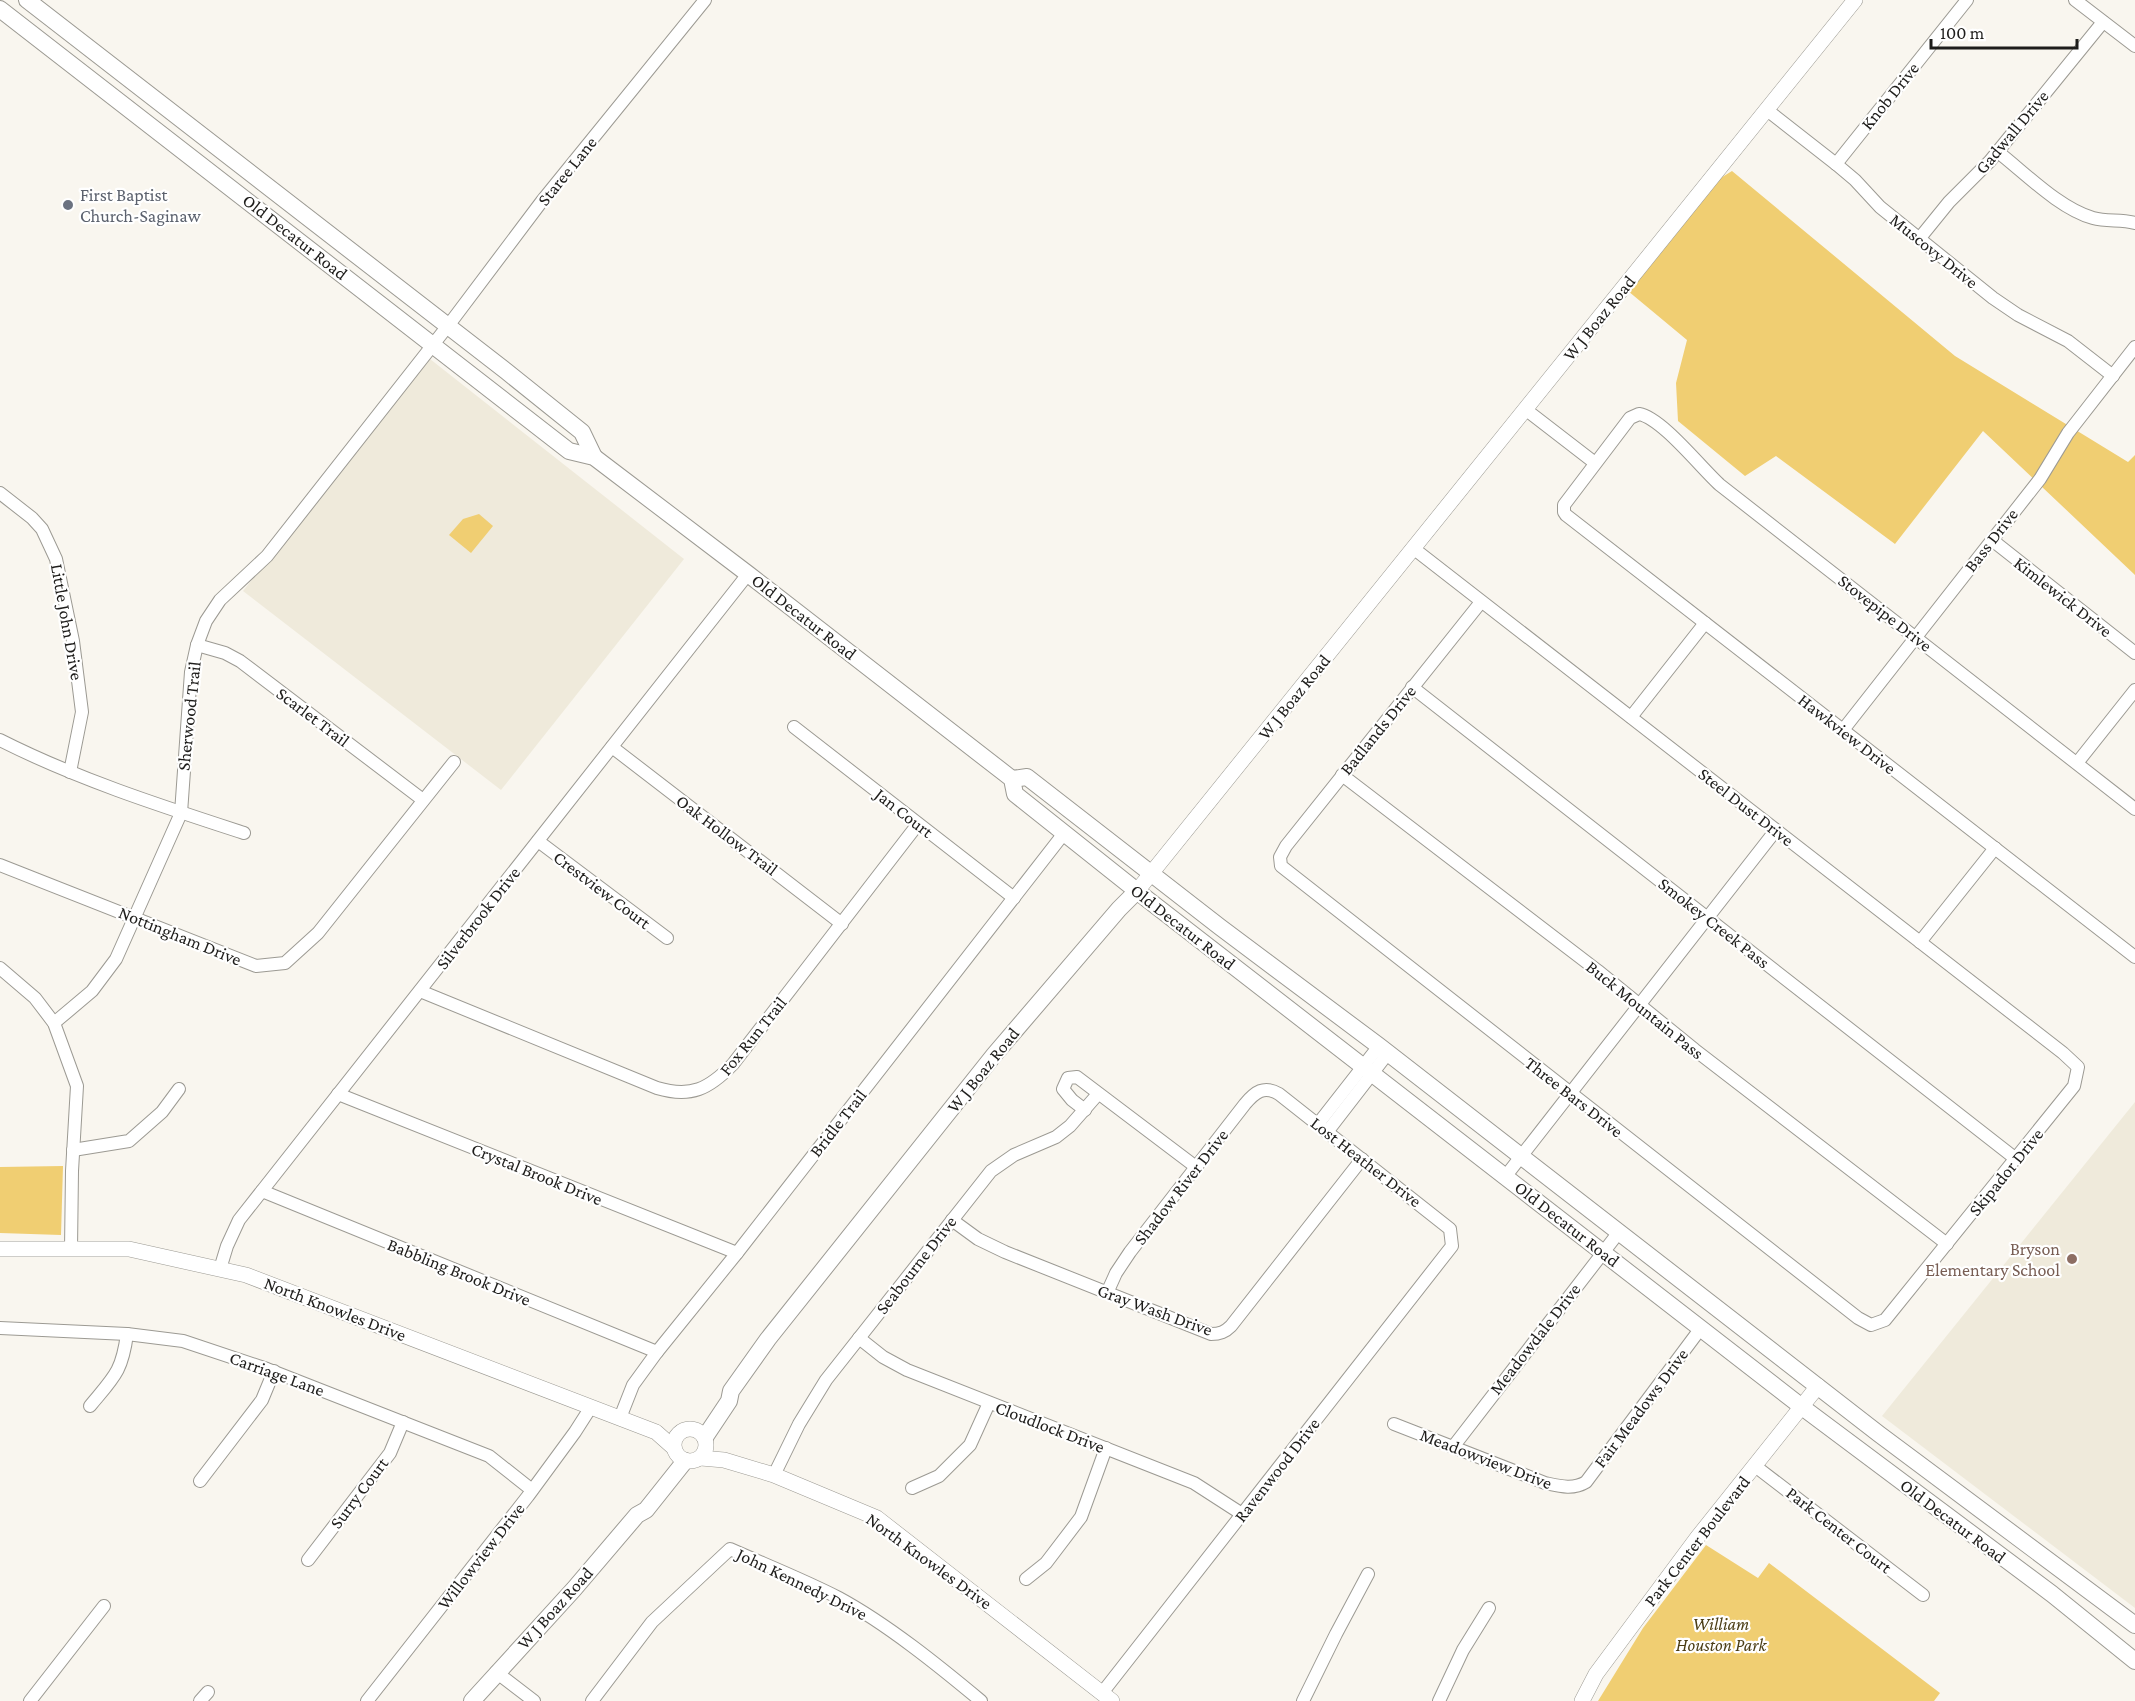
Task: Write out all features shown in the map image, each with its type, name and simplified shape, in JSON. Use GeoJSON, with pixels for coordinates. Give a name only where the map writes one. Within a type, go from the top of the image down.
{"type":"FeatureCollection","features":[{"type":"Feature","properties":{"kind":"main road","name":"Old Decatur Road"},"geometry":{"type":"LineString","coordinates":[[27,0],[448,325],[582,432],[594,457]]}},
{"type":"Feature","properties":{"kind":"main road","name":"Old Decatur Road"},"geometry":{"type":"LineString","coordinates":[[0,9],[569,452],[594,457],[748,574],[1012,779],[1015,794],[1137,891],[1802,1407],[2052,1594],[2135,1661]]}},
{"type":"Feature","properties":{"kind":"main road"},"geometry":{"type":"LineString","coordinates":[[311,251],[326,233]]}},
{"type":"Feature","properties":{"kind":"main road","name":"Old Decatur Road"},"geometry":{"type":"LineString","coordinates":[[1012,779],[1027,777],[1818,1386],[2135,1625]]}},
{"type":"Feature","properties":{"kind":"main road","name":"W J Boaz Road"},"geometry":{"type":"LineString","coordinates":[[698,1435],[722,1394],[731,1391],[768,1339],[994,1055],[1137,891]]}},
{"type":"Feature","properties":{"kind":"main road","name":"W J Boaz Road"},"geometry":{"type":"LineString","coordinates":[[472,1701],[637,1515],[646,1510],[684,1455]]}},
{"type":"Feature","properties":{"kind":"main road"},"geometry":{"type":"LineString","coordinates":[[1960,1526],[1976,1505]]}},
{"type":"Feature","properties":{"kind":"street","name":"Staree Lane"},"geometry":{"type":"LineString","coordinates":[[433,345],[542,201],[705,0]]}},
{"type":"Feature","properties":{"kind":"street","name":"W J Boaz Road"},"geometry":{"type":"LineString","coordinates":[[1137,891],[1855,0]]}},
{"type":"Feature","properties":{"kind":"street","name":"Knob Drive"},"geometry":{"type":"LineString","coordinates":[[1836,164],[1967,0]]}},
{"type":"Feature","properties":{"kind":"street"},"geometry":{"type":"LineString","coordinates":[[2075,0],[2135,46]]}},
{"type":"Feature","properties":{"kind":"street","name":"Gadwall Drive"},"geometry":{"type":"LineString","coordinates":[[1919,239],[1949,202],[1998,152],[2103,22]]}},
{"type":"Feature","properties":{"kind":"street","name":"Muscovy Drive"},"geometry":{"type":"LineString","coordinates":[[1767,110],[1855,180],[1880,207],[2006,307],[2068,341],[2113,376]]}},
{"type":"Feature","properties":{"kind":"street"},"geometry":{"type":"LineString","coordinates":[[1998,152],[2072,208],[2092,218],[2135,223]]}},
{"type":"Feature","properties":{"kind":"street","name":"Sherwood Trail"},"geometry":{"type":"LineString","coordinates":[[54,1023],[92,991],[116,959],[180,813],[191,672],[197,645],[206,621],[220,600],[267,556],[433,345]]}},
{"type":"Feature","properties":{"kind":"street","name":"Bass Drive"},"geometry":{"type":"LineString","coordinates":[[1843,730],[2040,479],[2068,433],[2135,347]]}},
{"type":"Feature","properties":{"kind":"street"},"geometry":{"type":"LineString","coordinates":[[1525,409],[1595,463]]}},
{"type":"Feature","properties":{"kind":"street","name":"Stovepipe Drive"},"geometry":{"type":"LineString","coordinates":[[1595,463],[1630,418],[1639,414],[1647,417],[1667,432],[1720,485],[2135,809]]}},
{"type":"Feature","properties":{"kind":"street","name":"Hawkview Drive"},"geometry":{"type":"LineString","coordinates":[[1595,463],[1566,501],[1563,508],[1566,515],[2135,957]]}},
{"type":"Feature","properties":{"kind":"street","name":"Little John Drive"},"geometry":{"type":"LineString","coordinates":[[0,493],[32,518],[42,530],[56,559],[73,641],[82,712],[70,772]]}},
{"type":"Feature","properties":{"kind":"street","name":"Kimlewick Drive"},"geometry":{"type":"LineString","coordinates":[[1992,540],[2135,653]]}},
{"type":"Feature","properties":{"kind":"street","name":"Steel Dust Drive"},"geometry":{"type":"LineString","coordinates":[[1413,548],[2078,1067]]}},
{"type":"Feature","properties":{"kind":"street","name":"Silverbrook Drive"},"geometry":{"type":"LineString","coordinates":[[220,1269],[239,1220],[748,574]]}},
{"type":"Feature","properties":{"kind":"street","name":"Badlands Drive"},"geometry":{"type":"LineString","coordinates":[[1279,861],[1286,846],[1481,602]]}},
{"type":"Feature","properties":{"kind":"street"},"geometry":{"type":"LineString","coordinates":[[1631,717],[1705,623]]}},
{"type":"Feature","properties":{"kind":"street","name":"Scarlet Trail"},"geometry":{"type":"LineString","coordinates":[[197,645],[225,653],[240,662],[423,800]]}},
{"type":"Feature","properties":{"kind":"street","name":"Smokey Creek Pass"},"geometry":{"type":"LineString","coordinates":[[1412,687],[2016,1159]]}},
{"type":"Feature","properties":{"kind":"street"},"geometry":{"type":"LineString","coordinates":[[2077,764],[2135,690]]}},
{"type":"Feature","properties":{"kind":"street","name":"Jan Court"},"geometry":{"type":"LineString","coordinates":[[794,727],[1014,898]]}},
{"type":"Feature","properties":{"kind":"street"},"geometry":{"type":"LineString","coordinates":[[0,740],[44,763],[180,813],[244,833]]}},
{"type":"Feature","properties":{"kind":"street","name":"Oak Hollow Trail"},"geometry":{"type":"LineString","coordinates":[[612,747],[842,924]]}},
{"type":"Feature","properties":{"kind":"street","name":"Nottingham Drive"},"geometry":{"type":"LineString","coordinates":[[0,865],[256,966],[285,963],[318,933],[454,762]]}},
{"type":"Feature","properties":{"kind":"street","name":"Buck Mountain Pass"},"geometry":{"type":"LineString","coordinates":[[1342,775],[1947,1244]]}},
{"type":"Feature","properties":{"kind":"street","name":"Fox Run Trail"},"geometry":{"type":"LineString","coordinates":[[420,991],[657,1088],[670,1092],[697,1090],[710,1085],[733,1064],[918,824]]}},
{"type":"Feature","properties":{"kind":"street"},"geometry":{"type":"LineString","coordinates":[[1506,1177],[1776,830]]}},
{"type":"Feature","properties":{"kind":"street","name":"Bridle Trail"},"geometry":{"type":"LineString","coordinates":[[620,1418],[633,1385],[657,1352],[737,1253],[1065,832]]}},
{"type":"Feature","properties":{"kind":"street","name":"Crestview Court"},"geometry":{"type":"LineString","coordinates":[[538,841],[667,938]]}},
{"type":"Feature","properties":{"kind":"street"},"geometry":{"type":"LineString","coordinates":[[1920,942],[1995,848]]}},
{"type":"Feature","properties":{"kind":"street","name":"Three Bars Drive"},"geometry":{"type":"LineString","coordinates":[[1279,861],[1291,875],[1570,1094],[1858,1318],[1866,1324],[1875,1325]]}},
{"type":"Feature","properties":{"kind":"street"},"geometry":{"type":"LineString","coordinates":[[0,968],[35,998],[54,1023],[77,1086],[71,1249]]}},
{"type":"Feature","properties":{"kind":"street"},"geometry":{"type":"LineString","coordinates":[[1322,1128],[1384,1050]]}},
{"type":"Feature","properties":{"kind":"street","name":"Skipador Drive"},"geometry":{"type":"LineString","coordinates":[[1875,1325],[1885,1320],[1891,1313],[2074,1086],[2078,1067]]}},
{"type":"Feature","properties":{"kind":"street"},"geometry":{"type":"LineString","coordinates":[[1085,1110],[1063,1089],[1068,1077],[1077,1077],[1196,1167]]}},
{"type":"Feature","properties":{"kind":"street"},"geometry":{"type":"LineString","coordinates":[[73,1150],[129,1141],[162,1112],[179,1089]]}},
{"type":"Feature","properties":{"kind":"street","name":"Lost Heather Drive"},"geometry":{"type":"LineString","coordinates":[[1265,1089],[1279,1094],[1450,1229],[1452,1246]]}},
{"type":"Feature","properties":{"kind":"street","name":"Shadow River Drive"},"geometry":{"type":"LineString","coordinates":[[1107,1293],[1126,1257],[1252,1096],[1265,1089]]}},
{"type":"Feature","properties":{"kind":"street","name":"Crystal Brook Drive"},"geometry":{"type":"LineString","coordinates":[[338,1094],[737,1253]]}},
{"type":"Feature","properties":{"kind":"street","name":"Seabourne Drive"},"geometry":{"type":"LineString","coordinates":[[774,1475],[813,1400],[991,1171],[1014,1155],[1056,1137],[1070,1126],[1098,1094]]}},
{"type":"Feature","properties":{"kind":"street","name":"Gray Wash Drive"},"geometry":{"type":"LineString","coordinates":[[952,1220],[970,1234],[994,1247],[1211,1334],[1227,1330],[1362,1159]]}},
{"type":"Feature","properties":{"kind":"street","name":"Babbling Brook Drive"},"geometry":{"type":"LineString","coordinates":[[262,1191],[657,1352]]}},
{"type":"Feature","properties":{"kind":"street","name":"Meadowdale Drive"},"geometry":{"type":"LineString","coordinates":[[1453,1447],[1619,1232]]}},
{"type":"Feature","properties":{"kind":"street","name":"Ravenwood Drive"},"geometry":{"type":"LineString","coordinates":[[1107,1697],[1242,1514],[1452,1246]]}},
{"type":"Feature","properties":{"kind":"street","name":"North Knowles Drive"},"geometry":{"type":"LineString","coordinates":[[0,1249],[129,1249],[220,1269],[269,1283],[656,1432],[698,1435],[724,1460]]}},
{"type":"Feature","properties":{"kind":"street","name":"Carriage Lane"},"geometry":{"type":"LineString","coordinates":[[0,1328],[127,1334],[183,1341],[274,1371],[489,1456],[532,1490]]}},
{"type":"Feature","properties":{"kind":"street","name":"Fair Meadows Drive"},"geometry":{"type":"LineString","coordinates":[[1579,1486],[1586,1482],[1701,1328]]}},
{"type":"Feature","properties":{"kind":"street"},"geometry":{"type":"LineString","coordinates":[[90,1406],[117,1374],[124,1356],[127,1334]]}},
{"type":"Feature","properties":{"kind":"street","name":"Cloudlock Drive"},"geometry":{"type":"LineString","coordinates":[[859,1338],[900,1367],[1194,1483],[1242,1514]]}},
{"type":"Feature","properties":{"kind":"street"},"geometry":{"type":"LineString","coordinates":[[200,1481],[262,1400],[274,1371]]}},
{"type":"Feature","properties":{"kind":"street","name":"Park Center Boulevard"},"geometry":{"type":"LineString","coordinates":[[1582,1701],[1596,1674],[1697,1538],[1818,1386]]}},
{"type":"Feature","properties":{"kind":"street"},"geometry":{"type":"LineString","coordinates":[[912,1488],[939,1476],[970,1445],[989,1403]]}},
{"type":"Feature","properties":{"kind":"street","name":"Willowview Drive"},"geometry":{"type":"LineString","coordinates":[[366,1701],[532,1490],[591,1407]]}},
{"type":"Feature","properties":{"kind":"street","name":"Surry Court"},"geometry":{"type":"LineString","coordinates":[[308,1560],[390,1453],[403,1422]]}},
{"type":"Feature","properties":{"kind":"street","name":"Meadowview Drive"},"geometry":{"type":"LineString","coordinates":[[1394,1424],[1545,1483],[1563,1487],[1579,1486]]}},
{"type":"Feature","properties":{"kind":"street","name":"North Knowles Drive"},"geometry":{"type":"LineString","coordinates":[[656,1432],[684,1455],[724,1460],[774,1475],[877,1518],[1107,1697]]}},
{"type":"Feature","properties":{"kind":"street"},"geometry":{"type":"LineString","coordinates":[[698,1435],[706,1448],[684,1455],[676,1438],[698,1435]]}},
{"type":"Feature","properties":{"kind":"street"},"geometry":{"type":"LineString","coordinates":[[1026,1579],[1046,1563],[1081,1517],[1106,1448]]}},
{"type":"Feature","properties":{"kind":"street","name":"Park Center Court"},"geometry":{"type":"LineString","coordinates":[[1755,1466],[1923,1595]]}},
{"type":"Feature","properties":{"kind":"street","name":"John Kennedy Drive"},"geometry":{"type":"LineString","coordinates":[[592,1701],[652,1622],[730,1549],[839,1599],[872,1619],[981,1701]]}},
{"type":"Feature","properties":{"kind":"street"},"geometry":{"type":"LineString","coordinates":[[1303,1701],[1368,1574]]}},
{"type":"Feature","properties":{"kind":"street"},"geometry":{"type":"LineString","coordinates":[[30,1701],[104,1606]]}},
{"type":"Feature","properties":{"kind":"street"},"geometry":{"type":"LineString","coordinates":[[1439,1701],[1463,1650],[1489,1608]]}},
{"type":"Feature","properties":{"kind":"street"},"geometry":{"type":"LineString","coordinates":[[496,1672],[534,1701]]}},
{"type":"Feature","properties":{"kind":"shaded area"},"geometry":{"type":"Polygon","coordinates":[[[430,359],[684,559],[501,790],[243,591],[430,359]]]}},
{"type":"Feature","properties":{"kind":"shaded area","name":"Bryson Elementary School"},"geometry":{"type":"Polygon","coordinates":[[[2135,1102],[2135,1608],[1882,1416],[2135,1102]]]}},
{"type":"Feature","properties":{"kind":"green space"},"geometry":{"type":"Polygon","coordinates":[[[1732,171],[1955,356],[2128,462],[2135,455],[2135,575],[1983,431],[1895,544],[1776,456],[1745,476],[1678,421],[1676,383],[1687,340],[1628,291],[1719,179],[1732,171]]]}},
{"type":"Feature","properties":{"kind":"green space"},"geometry":{"type":"Polygon","coordinates":[[[479,514],[493,526],[471,553],[449,535],[463,519],[479,514]]]}},
{"type":"Feature","properties":{"kind":"green space"},"geometry":{"type":"Polygon","coordinates":[[[63,1166],[61,1235],[0,1233],[0,1167],[63,1166]]]}},
{"type":"Feature","properties":{"kind":"green space","name":"William Houston Park"},"geometry":{"type":"Polygon","coordinates":[[[1706,1545],[1758,1578],[1769,1563],[1940,1693],[1934,1701],[1598,1701],[1643,1628],[1706,1545]]]}},
{"type":"Feature","properties":{"kind":"place","name":"First Baptist Church-Saginaw"},"geometry":{"type":"Point","coordinates":[68,205]}},
{"type":"Feature","properties":{"kind":"place","name":"Bryson Elementary School"},"geometry":{"type":"Point","coordinates":[2072,1259]}}]}
